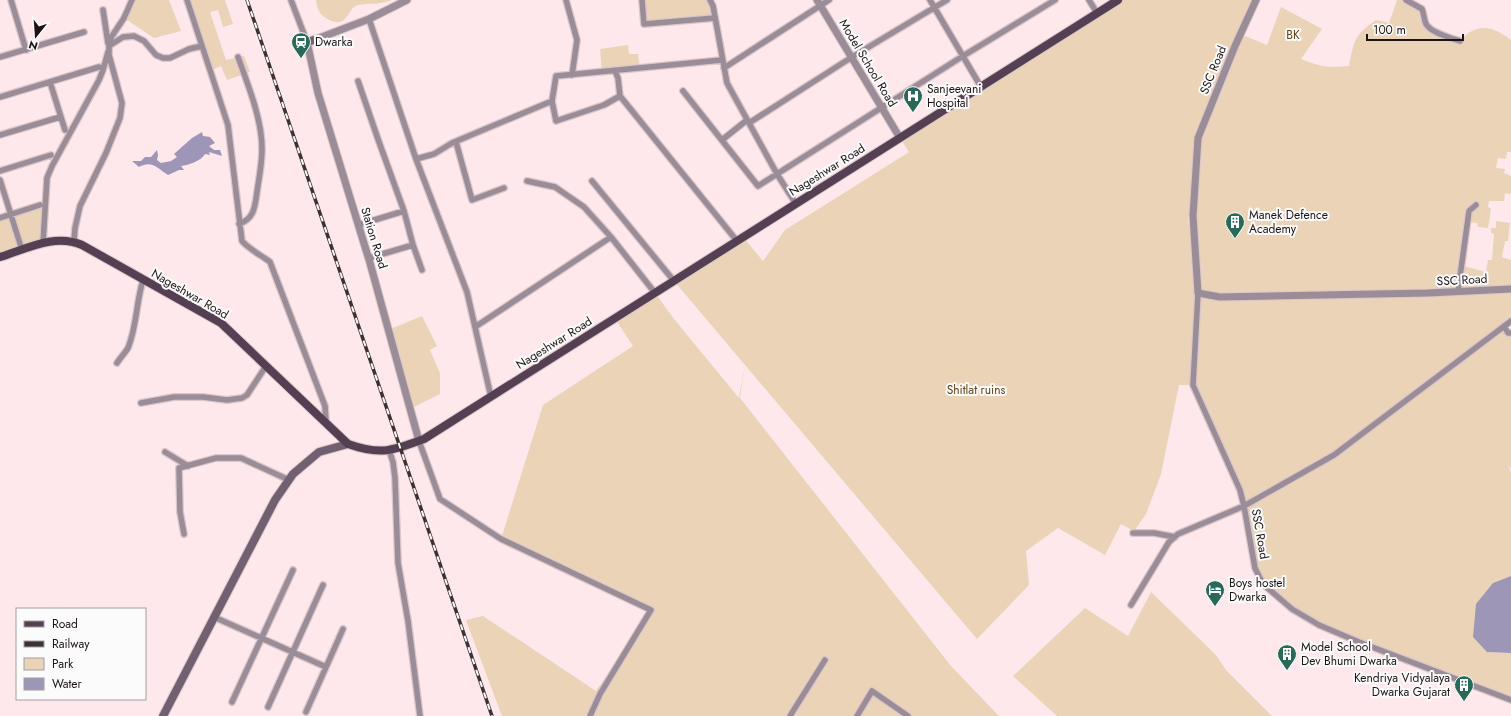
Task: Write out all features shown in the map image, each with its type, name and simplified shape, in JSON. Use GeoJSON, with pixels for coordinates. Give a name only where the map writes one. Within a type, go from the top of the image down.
{"type":"FeatureCollection","features":[{"type":"Feature","properties":{"kind":"main road","name":"Nageshwar Road"},"geometry":{"type":"LineString","coordinates":[[0,257],[43,243],[59,240],[74,241],[221,323],[348,444],[366,450],[396,449],[424,439],[1118,0]]}},
{"type":"Feature","properties":{"kind":"main road"},"geometry":{"type":"LineString","coordinates":[[163,716],[275,500],[293,474],[319,452],[348,444]]}},
{"type":"Feature","properties":{"kind":"street"},"geometry":{"type":"LineString","coordinates":[[11,0],[26,50]]}},
{"type":"Feature","properties":{"kind":"street"},"geometry":{"type":"LineString","coordinates":[[43,243],[47,178],[52,166],[99,80],[112,36],[124,18],[132,0]]}},
{"type":"Feature","properties":{"kind":"street"},"geometry":{"type":"LineString","coordinates":[[187,0],[228,125],[242,241],[248,248],[270,262],[325,406],[326,422]]}},
{"type":"Feature","properties":{"kind":"street"},"geometry":{"type":"LineString","coordinates":[[291,0],[310,41],[369,19],[407,0]]}},
{"type":"Feature","properties":{"kind":"street"},"geometry":{"type":"LineString","coordinates":[[566,0],[577,40],[572,75]]}},
{"type":"Feature","properties":{"kind":"street"},"geometry":{"type":"LineString","coordinates":[[642,0],[644,24],[715,18]]}},
{"type":"Feature","properties":{"kind":"street"},"geometry":{"type":"LineString","coordinates":[[710,0],[713,6],[727,83],[777,174],[796,204]]}},
{"type":"Feature","properties":{"kind":"street"},"geometry":{"type":"LineString","coordinates":[[724,68],[819,3],[829,0]]}},
{"type":"Feature","properties":{"kind":"street"},"geometry":{"type":"LineString","coordinates":[[930,0],[981,87]]}},
{"type":"Feature","properties":{"kind":"street"},"geometry":{"type":"LineString","coordinates":[[722,140],[852,57],[947,0]]}},
{"type":"Feature","properties":{"kind":"street"},"geometry":{"type":"LineString","coordinates":[[683,91],[758,186],[1046,2],[1055,0]]}},
{"type":"Feature","properties":{"kind":"street"},"geometry":{"type":"LineString","coordinates":[[1089,0],[1097,13]]}},
{"type":"Feature","properties":{"kind":"street","name":"SSC Road"},"geometry":{"type":"LineString","coordinates":[[1256,0],[1234,46],[1198,138],[1193,216],[1198,293],[1193,385],[1240,490],[1255,568],[1263,584],[1292,609],[1319,625],[1359,642],[1511,700]]}},
{"type":"Feature","properties":{"kind":"street"},"geometry":{"type":"LineString","coordinates":[[1406,0],[1422,9],[1426,25],[1431,30],[1460,41]]}},
{"type":"Feature","properties":{"kind":"street","name":"Model School Road"},"geometry":{"type":"LineString","coordinates":[[819,3],[900,138]]}},
{"type":"Feature","properties":{"kind":"street"},"geometry":{"type":"LineString","coordinates":[[74,241],[75,228],[80,206],[106,154],[120,118],[122,103],[109,55],[103,10]]}},
{"type":"Feature","properties":{"kind":"street"},"geometry":{"type":"LineString","coordinates":[[369,19],[416,160],[466,292],[491,397]]}},
{"type":"Feature","properties":{"kind":"street"},"geometry":{"type":"LineString","coordinates":[[0,57],[84,32]]}},
{"type":"Feature","properties":{"kind":"street"},"geometry":{"type":"LineString","coordinates":[[109,46],[123,37],[134,36],[144,41],[156,55],[163,58],[170,58],[181,52],[202,46]]}},
{"type":"Feature","properties":{"kind":"street","name":"Station Road"},"geometry":{"type":"LineString","coordinates":[[310,41],[318,93],[369,258],[419,441]]}},
{"type":"Feature","properties":{"kind":"street"},"geometry":{"type":"LineString","coordinates":[[238,57],[255,107],[262,147],[262,161],[254,208],[247,222],[239,224]]}},
{"type":"Feature","properties":{"kind":"street"},"geometry":{"type":"LineString","coordinates":[[620,96],[604,106],[556,121],[552,101],[556,76],[722,60]]}},
{"type":"Feature","properties":{"kind":"street"},"geometry":{"type":"LineString","coordinates":[[0,97],[99,67]]}},
{"type":"Feature","properties":{"kind":"street"},"geometry":{"type":"LineString","coordinates":[[615,71],[618,78],[620,96],[737,241]]}},
{"type":"Feature","properties":{"kind":"street"},"geometry":{"type":"LineString","coordinates":[[358,81],[404,211],[413,245],[422,270]]}},
{"type":"Feature","properties":{"kind":"street"},"geometry":{"type":"LineString","coordinates":[[50,82],[65,130]]}},
{"type":"Feature","properties":{"kind":"street"},"geometry":{"type":"LineString","coordinates":[[416,160],[434,154],[456,142],[552,101]]}},
{"type":"Feature","properties":{"kind":"street"},"geometry":{"type":"LineString","coordinates":[[0,135],[60,116]]}},
{"type":"Feature","properties":{"kind":"street"},"geometry":{"type":"LineString","coordinates":[[456,142],[472,200],[504,188]]}},
{"type":"Feature","properties":{"kind":"street"},"geometry":{"type":"LineString","coordinates":[[0,171],[51,155]]}},
{"type":"Feature","properties":{"kind":"street"},"geometry":{"type":"LineString","coordinates":[[0,180],[22,250]]}},
{"type":"Feature","properties":{"kind":"street"},"geometry":{"type":"LineString","coordinates":[[527,181],[555,187],[584,207],[611,237],[655,293]]}},
{"type":"Feature","properties":{"kind":"street"},"geometry":{"type":"LineString","coordinates":[[592,181],[674,281]]}},
{"type":"Feature","properties":{"kind":"street"},"geometry":{"type":"LineString","coordinates":[[0,218],[40,205]]}},
{"type":"Feature","properties":{"kind":"street"},"geometry":{"type":"LineString","coordinates":[[1458,291],[1469,211],[1476,206]]}},
{"type":"Feature","properties":{"kind":"street"},"geometry":{"type":"LineString","coordinates":[[358,225],[404,211]]}},
{"type":"Feature","properties":{"kind":"street"},"geometry":{"type":"LineString","coordinates":[[475,327],[611,237]]}},
{"type":"Feature","properties":{"kind":"street"},"geometry":{"type":"LineString","coordinates":[[369,258],[413,245]]}},
{"type":"Feature","properties":{"kind":"street"},"geometry":{"type":"LineString","coordinates":[[117,363],[127,349],[133,335],[139,292],[143,280]]}},
{"type":"Feature","properties":{"kind":"street","name":"SSC Road"},"geometry":{"type":"LineString","coordinates":[[1198,293],[1220,297],[1458,291],[1511,288]]}},
{"type":"Feature","properties":{"kind":"street"},"geometry":{"type":"LineString","coordinates":[[1131,605],[1169,542],[1178,534],[1244,506],[1334,455],[1511,321]]}},
{"type":"Feature","properties":{"kind":"street"},"geometry":{"type":"LineString","coordinates":[[1504,326],[1508,333],[1511,333]]}},
{"type":"Feature","properties":{"kind":"street"},"geometry":{"type":"LineString","coordinates":[[141,403],[174,397],[203,397],[227,400],[242,398],[247,395],[266,366]]}},
{"type":"Feature","properties":{"kind":"street"},"geometry":{"type":"LineString","coordinates":[[419,441],[440,499],[501,539],[651,610],[600,694],[590,716]]}},
{"type":"Feature","properties":{"kind":"street"},"geometry":{"type":"LineString","coordinates":[[388,450],[393,462],[395,478],[398,562],[408,622],[420,716]]}},
{"type":"Feature","properties":{"kind":"street"},"geometry":{"type":"LineString","coordinates":[[166,452],[188,466]]}},
{"type":"Feature","properties":{"kind":"street"},"geometry":{"type":"LineString","coordinates":[[184,534],[180,512],[179,468],[216,458],[241,458],[289,480]]}},
{"type":"Feature","properties":{"kind":"street"},"geometry":{"type":"LineString","coordinates":[[1133,533],[1154,533],[1175,537]]}},
{"type":"Feature","properties":{"kind":"street"},"geometry":{"type":"LineString","coordinates":[[232,702],[293,570]]}},
{"type":"Feature","properties":{"kind":"street"},"geometry":{"type":"LineString","coordinates":[[268,706],[323,585]]}},
{"type":"Feature","properties":{"kind":"street"},"geometry":{"type":"LineString","coordinates":[[214,617],[326,667]]}},
{"type":"Feature","properties":{"kind":"street"},"geometry":{"type":"LineString","coordinates":[[306,712],[343,629]]}},
{"type":"Feature","properties":{"kind":"street"},"geometry":{"type":"LineString","coordinates":[[790,716],[825,660]]}},
{"type":"Feature","properties":{"kind":"street"},"geometry":{"type":"LineString","coordinates":[[857,716],[872,691],[908,716]]}},
{"type":"Feature","properties":{"kind":"green space"},"geometry":{"type":"Polygon","coordinates":[[[132,0],[169,0],[181,31],[154,38],[124,18],[132,0]]]}},
{"type":"Feature","properties":{"kind":"green space"},"geometry":{"type":"Polygon","coordinates":[[[183,0],[225,0],[233,24],[223,27],[218,10],[210,12],[226,60],[244,56],[250,72],[227,80],[221,66],[210,71],[183,0]]]}},
{"type":"Feature","properties":{"kind":"green space"},"geometry":{"type":"Polygon","coordinates":[[[316,0],[392,0],[388,2],[358,5],[351,10],[343,21],[333,22],[320,13],[316,0]]]}},
{"type":"Feature","properties":{"kind":"green space"},"geometry":{"type":"Polygon","coordinates":[[[642,0],[710,0],[715,18],[644,24],[642,0]]]}},
{"type":"Feature","properties":{"kind":"green space"},"geometry":{"type":"Polygon","coordinates":[[[1118,0],[1257,0],[1240,34],[1267,45],[1281,7],[1322,29],[1301,59],[1329,67],[1349,66],[1356,39],[1363,30],[1376,20],[1389,23],[1397,0],[1406,0],[1422,9],[1426,25],[1460,41],[1473,31],[1485,28],[1498,32],[1511,40],[1511,152],[1507,152],[1506,159],[1498,158],[1496,168],[1505,169],[1504,173],[1511,176],[1511,194],[1505,193],[1504,201],[1489,201],[1488,207],[1491,209],[1488,228],[1478,227],[1477,223],[1468,222],[1464,266],[1486,272],[1488,260],[1492,260],[1494,234],[1491,233],[1491,228],[1496,228],[1496,221],[1510,223],[1508,241],[1505,241],[1502,257],[1511,260],[1511,321],[1504,326],[1511,333],[1511,469],[1508,465],[1511,473],[1511,576],[1493,583],[1487,652],[1511,653],[1511,700],[1319,625],[1271,593],[1255,568],[1244,506],[1193,385],[1179,385],[1161,474],[1146,514],[1134,531],[1121,524],[1105,555],[1058,528],[1026,551],[1029,585],[977,639],[674,281],[743,237],[763,261],[785,230],[909,152],[900,138],[1118,0]],[[1193,202],[1188,218],[1197,284],[1193,202]]]}},
{"type":"Feature","properties":{"kind":"green space"},"geometry":{"type":"Polygon","coordinates":[[[628,45],[629,54],[638,54],[640,69],[602,72],[600,49],[628,45]]]}},
{"type":"Feature","properties":{"kind":"green space"},"geometry":{"type":"Polygon","coordinates":[[[43,204],[43,243],[0,257],[0,218],[43,204]]]}},
{"type":"Feature","properties":{"kind":"green space"},"geometry":{"type":"Polygon","coordinates":[[[655,293],[674,319],[739,398],[745,365],[740,398],[951,666],[999,716],[502,716],[466,620],[483,616],[596,691],[651,611],[501,539],[543,405],[633,346],[615,318],[655,293]]]}},
{"type":"Feature","properties":{"kind":"green space"},"geometry":{"type":"Polygon","coordinates":[[[422,316],[437,346],[430,350],[440,373],[440,394],[410,409],[388,330],[422,316]]]}},
{"type":"Feature","properties":{"kind":"green space"},"geometry":{"type":"Polygon","coordinates":[[[1151,592],[1216,655],[1226,670],[1272,716],[1057,716],[1013,676],[1085,608],[1128,636],[1151,592]]]}},
{"type":"Feature","properties":{"kind":"water"},"geometry":{"type":"Polygon","coordinates":[[[202,132],[203,136],[210,137],[215,143],[209,146],[214,150],[220,150],[222,156],[209,152],[210,155],[205,154],[201,159],[188,165],[181,166],[184,170],[179,170],[168,175],[154,166],[147,164],[139,167],[132,161],[141,161],[145,157],[151,157],[157,150],[157,160],[161,163],[171,161],[177,157],[174,154],[192,138],[202,132]]]}},
{"type":"Feature","properties":{"kind":"water"},"geometry":{"type":"Polygon","coordinates":[[[1511,576],[1511,653],[1487,652],[1473,637],[1476,604],[1493,583],[1511,576]]]}},
{"type":"Feature","properties":{"kind":"railway"},"geometry":{"type":"LineString","coordinates":[[247,0],[492,716]]}},
{"type":"Feature","properties":{"kind":"place","name":"Dwarka"},"geometry":{"type":"Point","coordinates":[301,59]}},
{"type":"Feature","properties":{"kind":"place","name":"Sanjeevani Hospital"},"geometry":{"type":"Point","coordinates":[913,113]}},
{"type":"Feature","properties":{"kind":"place","name":"Manek Defence Academy"},"geometry":{"type":"Point","coordinates":[1235,239]}},
{"type":"Feature","properties":{"kind":"place","name":"Boys hostel Dwarka"},"geometry":{"type":"Point","coordinates":[1215,607]}},
{"type":"Feature","properties":{"kind":"place","name":"Model School Dev Bhumi Dwarka"},"geometry":{"type":"Point","coordinates":[1287,671]}},
{"type":"Feature","properties":{"kind":"place","name":"Kendriya Vidyalaya Dwarka Gujarat"},"geometry":{"type":"Point","coordinates":[1464,702]}},
{"type":"Feature","properties":{"kind":"park label","name":"BK"},"geometry":{"type":"Point","coordinates":[1293,35]}},
{"type":"Feature","properties":{"kind":"park label","name":"Shitlat ruins"},"geometry":{"type":"Point","coordinates":[976,390]}}]}
